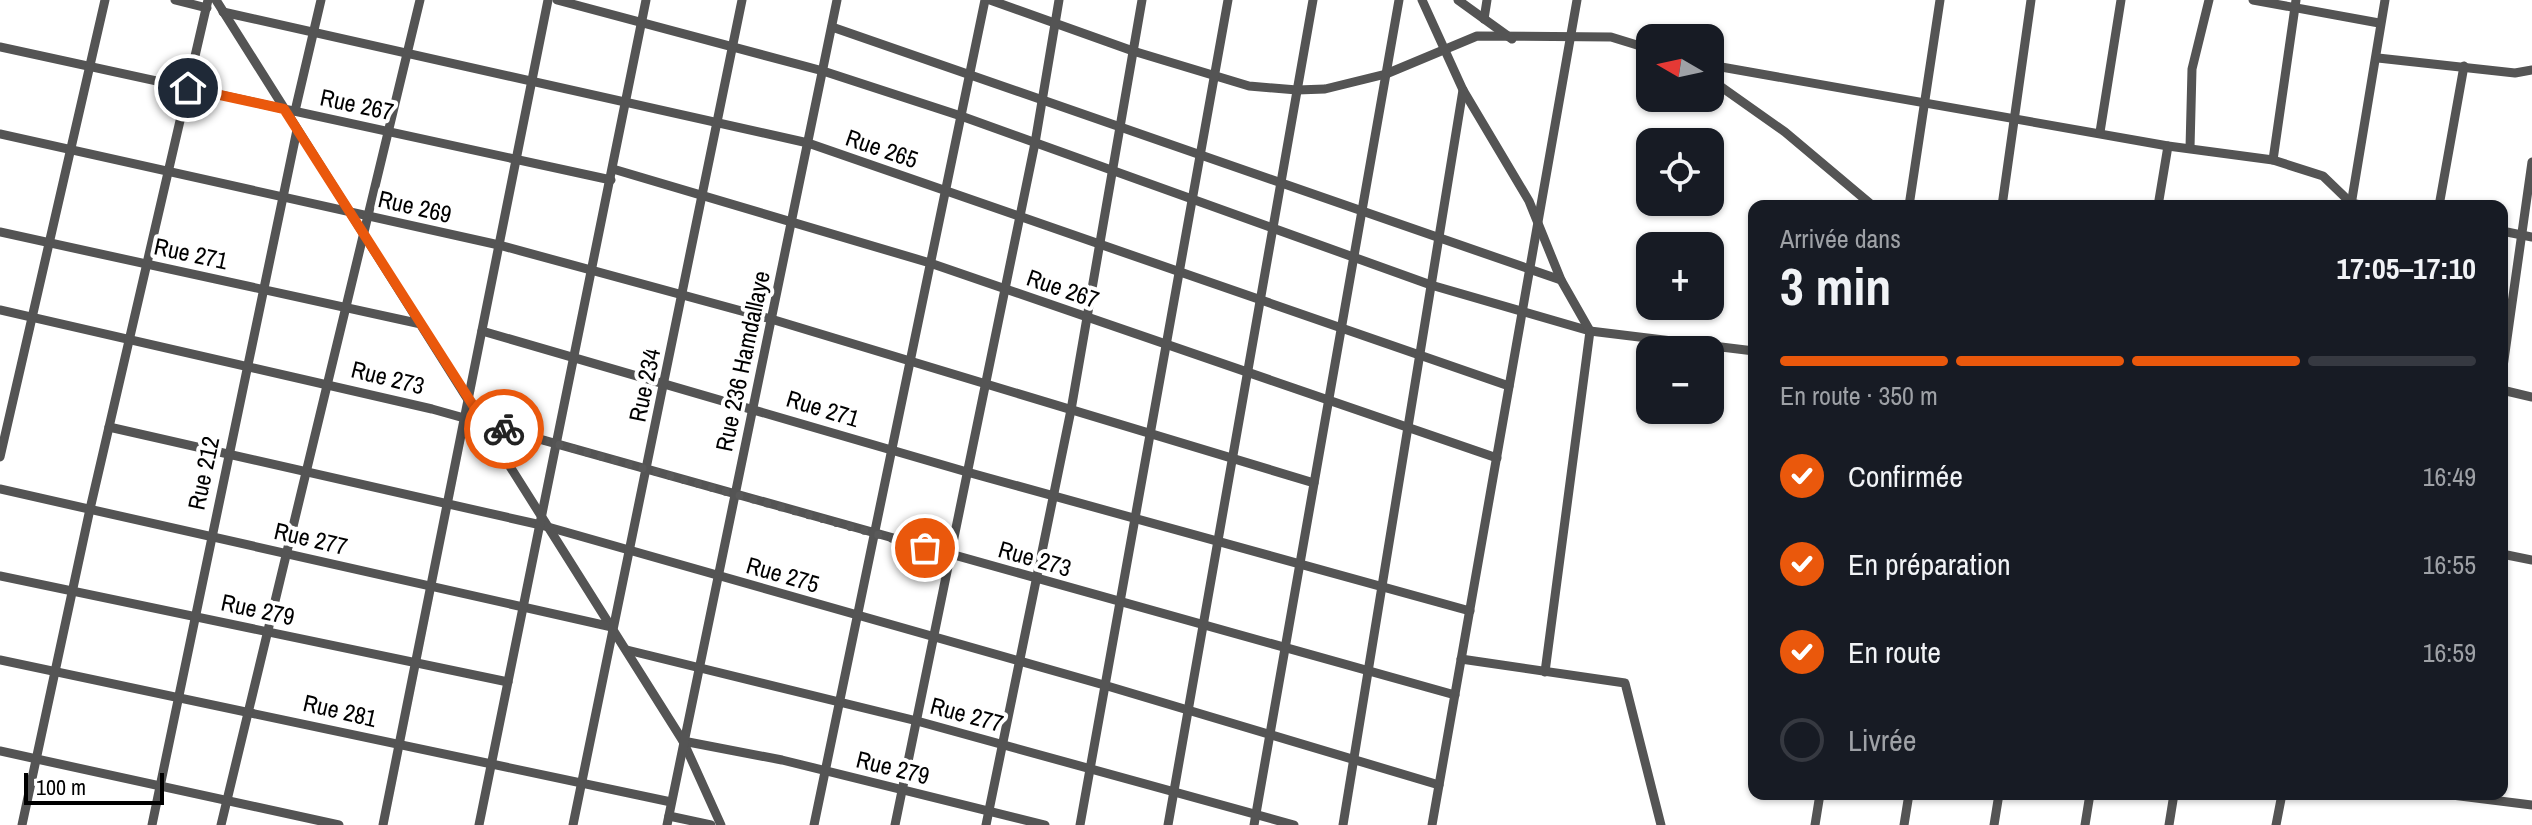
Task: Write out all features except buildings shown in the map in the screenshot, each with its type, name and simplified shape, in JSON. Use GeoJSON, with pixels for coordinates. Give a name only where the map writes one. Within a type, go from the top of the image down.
{"type":"FeatureCollection","features":[{"type":"Feature","properties":{"kind":"street"},"geometry":{"type":"LineString","coordinates":[[0,457],[105,0]]}},
{"type":"Feature","properties":{"kind":"street"},"geometry":{"type":"LineString","coordinates":[[22,825],[90,509],[207,4],[175,0]]}},
{"type":"Feature","properties":{"kind":"street"},"geometry":{"type":"LineString","coordinates":[[216,0],[290,110],[297,130],[683,741],[721,825]]}},
{"type":"Feature","properties":{"kind":"street"},"geometry":{"type":"LineString","coordinates":[[290,110],[321,0]]}},
{"type":"Feature","properties":{"kind":"street"},"geometry":{"type":"LineString","coordinates":[[221,825],[420,0]]}},
{"type":"Feature","properties":{"kind":"street"},"geometry":{"type":"LineString","coordinates":[[383,825],[548,0]]}},
{"type":"Feature","properties":{"kind":"street"},"geometry":{"type":"LineString","coordinates":[[557,0],[823,71],[961,116],[1431,285],[1590,331],[1748,350]]}},
{"type":"Feature","properties":{"kind":"street"},"geometry":{"type":"LineString","coordinates":[[479,825],[544,523],[646,0]]}},
{"type":"Feature","properties":{"kind":"street","name":"Rue 234"},"geometry":{"type":"LineString","coordinates":[[573,825],[742,0]]}},
{"type":"Feature","properties":{"kind":"street","name":"Rue 236 Hamdallaye"},"geometry":{"type":"LineString","coordinates":[[668,820],[837,0]]}},
{"type":"Feature","properties":{"kind":"street"},"geometry":{"type":"LineString","coordinates":[[814,825],[987,0],[1133,51],[1249,86],[1297,90],[1325,89],[1386,74],[1477,36],[1512,39],[1611,37],[1636,45]]}},
{"type":"Feature","properties":{"kind":"street"},"geometry":{"type":"LineString","coordinates":[[895,825],[1006,289],[1059,0]]}},
{"type":"Feature","properties":{"kind":"street"},"geometry":{"type":"LineString","coordinates":[[986,825],[1071,410],[1142,0]]}},
{"type":"Feature","properties":{"kind":"street"},"geometry":{"type":"LineString","coordinates":[[1080,825],[1228,0]]}},
{"type":"Feature","properties":{"kind":"street"},"geometry":{"type":"LineString","coordinates":[[1168,825],[1313,0]]}},
{"type":"Feature","properties":{"kind":"street"},"geometry":{"type":"LineString","coordinates":[[1255,820],[1399,0]]}},
{"type":"Feature","properties":{"kind":"street"},"geometry":{"type":"LineString","coordinates":[[1422,0],[1463,90],[1529,201],[1561,280],[1590,331],[1545,672]]}},
{"type":"Feature","properties":{"kind":"street"},"geometry":{"type":"LineString","coordinates":[[1458,0],[1512,39]]}},
{"type":"Feature","properties":{"kind":"street"},"geometry":{"type":"LineString","coordinates":[[1484,19],[1487,0]]}},
{"type":"Feature","properties":{"kind":"street"},"geometry":{"type":"LineString","coordinates":[[1432,825],[1577,0]]}},
{"type":"Feature","properties":{"kind":"street"},"geometry":{"type":"LineString","coordinates":[[1910,200],[1940,0]]}},
{"type":"Feature","properties":{"kind":"street"},"geometry":{"type":"LineString","coordinates":[[2003,200],[2017,118],[2031,0]]}},
{"type":"Feature","properties":{"kind":"street"},"geometry":{"type":"LineString","coordinates":[[2100,132],[2121,0]]}},
{"type":"Feature","properties":{"kind":"street"},"geometry":{"type":"LineString","coordinates":[[2190,148],[2192,69],[2209,0]]}},
{"type":"Feature","properties":{"kind":"street"},"geometry":{"type":"LineString","coordinates":[[2253,0],[2296,4],[2379,23]]}},
{"type":"Feature","properties":{"kind":"street"},"geometry":{"type":"LineString","coordinates":[[2352,200],[2369,89],[2378,58],[2379,23],[2385,0]]}},
{"type":"Feature","properties":{"kind":"street"},"geometry":{"type":"LineString","coordinates":[[2273,160],[2296,4]]}},
{"type":"Feature","properties":{"kind":"street","name":"Rue 265"},"geometry":{"type":"LineString","coordinates":[[223,12],[808,143],[1509,386]]}},
{"type":"Feature","properties":{"kind":"street"},"geometry":{"type":"LineString","coordinates":[[832,27],[1561,280]]}},
{"type":"Feature","properties":{"kind":"street","name":"Rue 267"},"geometry":{"type":"LineString","coordinates":[[0,47],[611,180]]}},
{"type":"Feature","properties":{"kind":"street"},"geometry":{"type":"LineString","coordinates":[[2378,58],[2515,73],[2532,70]]}},
{"type":"Feature","properties":{"kind":"street"},"geometry":{"type":"LineString","coordinates":[[2440,200],[2464,66]]}},
{"type":"Feature","properties":{"kind":"street"},"geometry":{"type":"LineString","coordinates":[[1724,67],[2168,146],[2273,160],[2323,176],[2347,200]]}},
{"type":"Feature","properties":{"kind":"street"},"geometry":{"type":"LineString","coordinates":[[1724,89],[1785,132],[1866,200]]}},
{"type":"Feature","properties":{"kind":"street"},"geometry":{"type":"LineString","coordinates":[[1343,825],[1463,90]]}},
{"type":"Feature","properties":{"kind":"street","name":"Rue 212"},"geometry":{"type":"LineString","coordinates":[[152,825],[297,130]]}},
{"type":"Feature","properties":{"kind":"street","name":"Rue 269"},"geometry":{"type":"LineString","coordinates":[[0,134],[499,245],[771,319],[1314,483]]}},
{"type":"Feature","properties":{"kind":"street"},"geometry":{"type":"LineString","coordinates":[[2159,200],[2168,146]]}},
{"type":"Feature","properties":{"kind":"street"},"geometry":{"type":"LineString","coordinates":[[2508,330],[2532,162]]}},
{"type":"Feature","properties":{"kind":"street","name":"Rue 267"},"geometry":{"type":"LineString","coordinates":[[613,169],[930,263],[1497,458]]}},
{"type":"Feature","properties":{"kind":"street","name":"Rue 271"},"geometry":{"type":"LineString","coordinates":[[0,232],[421,324]]}},
{"type":"Feature","properties":{"kind":"street"},"geometry":{"type":"LineString","coordinates":[[2508,232],[2532,237]]}},
{"type":"Feature","properties":{"kind":"street","name":"Rue 273"},"geometry":{"type":"LineString","coordinates":[[0,310],[247,364],[465,418],[1455,695]]}},
{"type":"Feature","properties":{"kind":"street","name":"Rue 271"},"geometry":{"type":"LineString","coordinates":[[482,331],[967,472],[1470,611]]}},
{"type":"Feature","properties":{"kind":"street"},"geometry":{"type":"LineString","coordinates":[[2508,391],[2532,397]]}},
{"type":"Feature","properties":{"kind":"street","name":"Rue 275"},"geometry":{"type":"LineString","coordinates":[[109,427],[544,523],[629,551],[1104,685],[1439,785]]}},
{"type":"Feature","properties":{"kind":"street","name":"Rue 277"},"geometry":{"type":"LineString","coordinates":[[0,489],[612,627]]}},
{"type":"Feature","properties":{"kind":"street"},"geometry":{"type":"LineString","coordinates":[[2508,555],[2532,560]]}},
{"type":"Feature","properties":{"kind":"street","name":"Rue 279"},"geometry":{"type":"LineString","coordinates":[[0,576],[508,682]]}},
{"type":"Feature","properties":{"kind":"street","name":"Rue 277"},"geometry":{"type":"LineString","coordinates":[[627,650],[1002,744],[1174,792],[1255,820],[1294,825]]}},
{"type":"Feature","properties":{"kind":"street"},"geometry":{"type":"LineString","coordinates":[[1461,659],[1625,683],[1661,825]]}},
{"type":"Feature","properties":{"kind":"street","name":"Rue 281"},"geometry":{"type":"LineString","coordinates":[[0,660],[248,710],[671,802]]}},
{"type":"Feature","properties":{"kind":"street","name":"Rue 279"},"geometry":{"type":"LineString","coordinates":[[683,741],[825,770],[1045,825]]}},
{"type":"Feature","properties":{"kind":"street"},"geometry":{"type":"LineString","coordinates":[[0,751],[339,825]]}},
{"type":"Feature","properties":{"kind":"street"},"geometry":{"type":"LineString","coordinates":[[1815,825],[1819,800]]}},
{"type":"Feature","properties":{"kind":"street"},"geometry":{"type":"LineString","coordinates":[[1904,825],[1908,800]]}},
{"type":"Feature","properties":{"kind":"street"},"geometry":{"type":"LineString","coordinates":[[1994,825],[1998,800]]}},
{"type":"Feature","properties":{"kind":"street"},"geometry":{"type":"LineString","coordinates":[[2085,825],[2089,800]]}},
{"type":"Feature","properties":{"kind":"street"},"geometry":{"type":"LineString","coordinates":[[2169,825],[2173,800]]}},
{"type":"Feature","properties":{"kind":"street"},"geometry":{"type":"LineString","coordinates":[[2276,825],[2281,800]]}},
{"type":"Feature","properties":{"kind":"street"},"geometry":{"type":"LineString","coordinates":[[2492,800],[2532,805]]}},
{"type":"Feature","properties":{"kind":"street"},"geometry":{"type":"LineString","coordinates":[[668,820],[711,825]]}},
{"type":"Feature","properties":{"kind":"way so far"},"geometry":{"type":"LineString","coordinates":[[504,429],[925,548]]}},
{"type":"Feature","properties":{"kind":"route"},"geometry":{"type":"LineString","coordinates":[[188,88],[284,109],[485,424],[504,429]]}}]}
